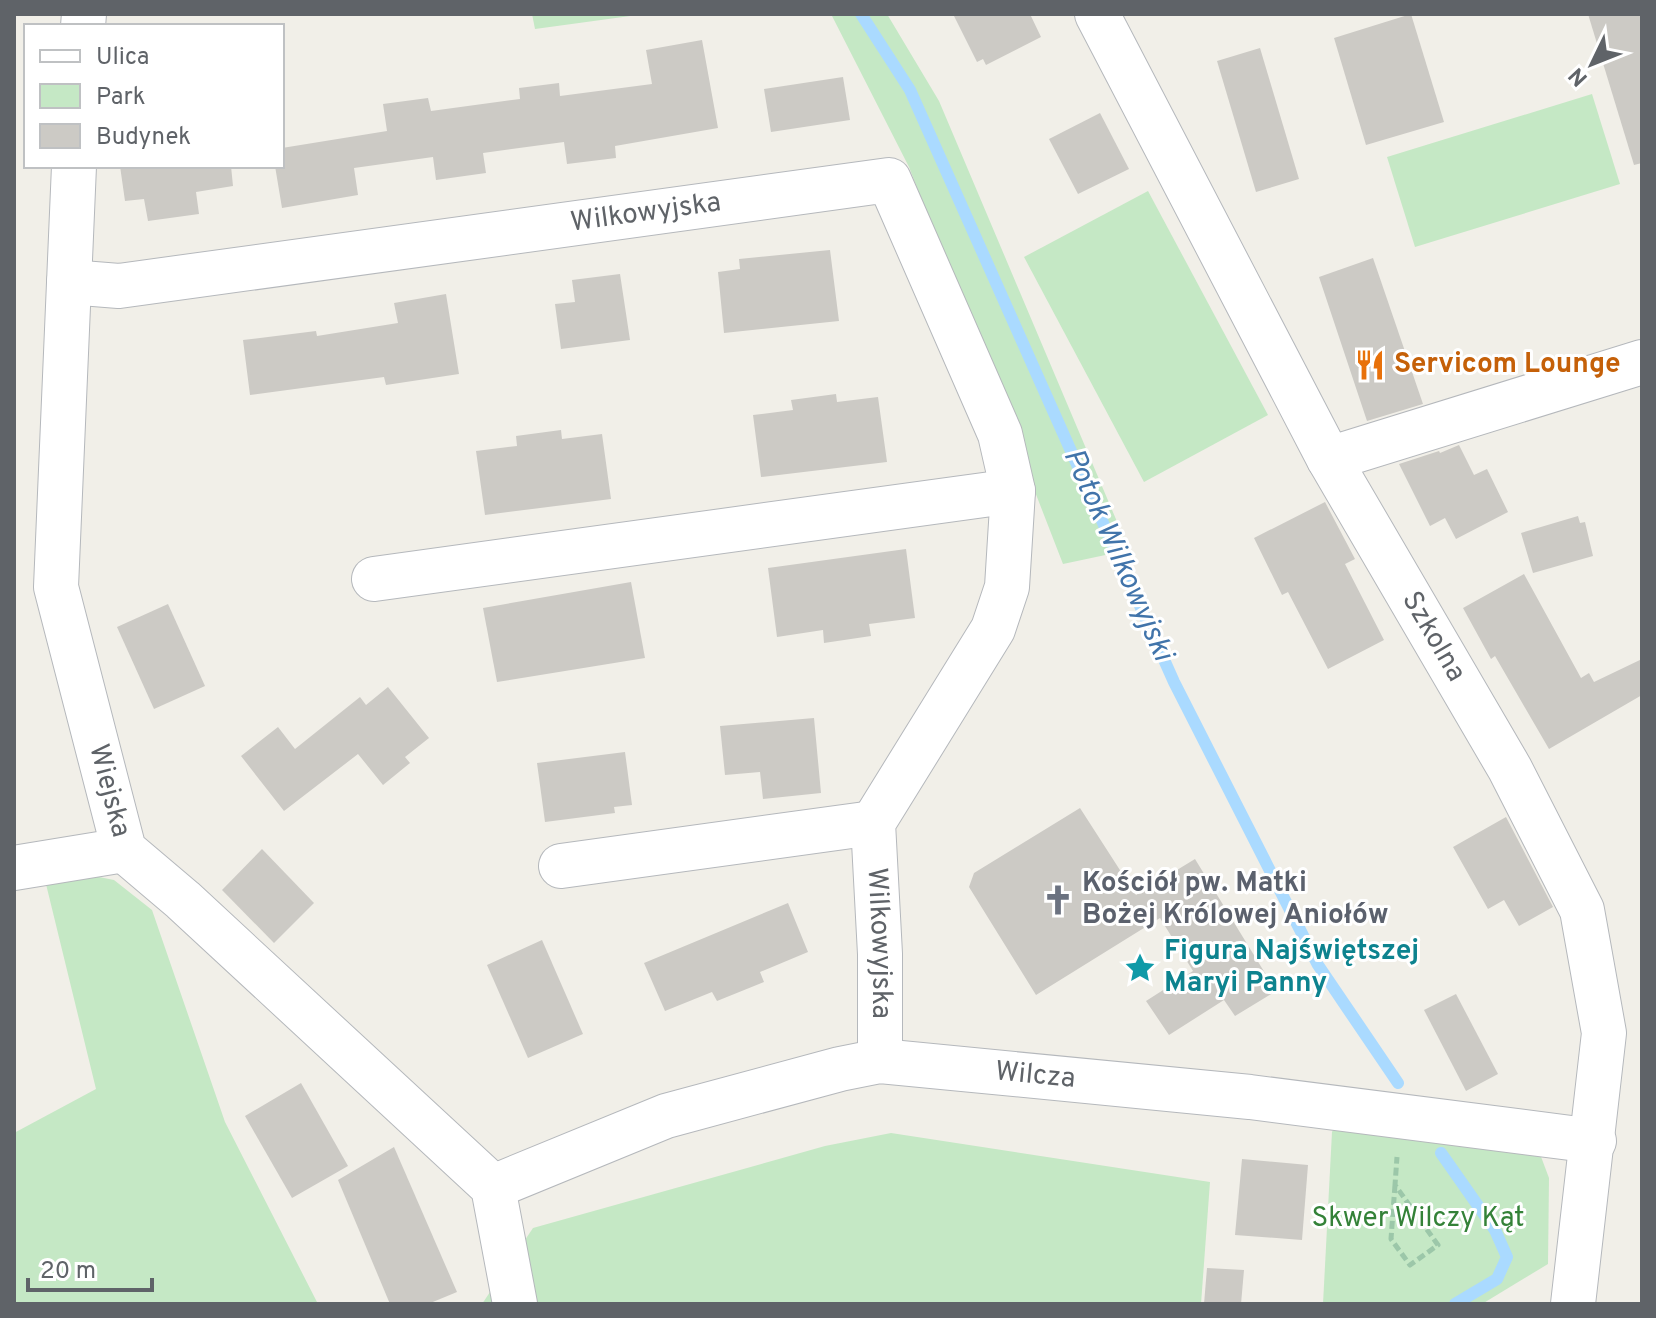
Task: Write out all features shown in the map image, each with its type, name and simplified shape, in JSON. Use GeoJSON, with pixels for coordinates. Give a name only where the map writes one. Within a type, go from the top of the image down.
{"type":"FeatureCollection","features":[{"type":"Feature","properties":{"kind":"street","name":"Szkolna"},"geometry":{"type":"LineString","coordinates":[[1097,14],[1329,459],[1510,769],[1582,910],[1604,1033],[1573,1304]]}},
{"type":"Feature","properties":{"kind":"street","name":"Wiejska"},"geometry":{"type":"LineString","coordinates":[[74,168],[56,587],[124,850],[183,900],[493,1187]]}},
{"type":"Feature","properties":{"kind":"street","name":"Wilkowyjska"},"geometry":{"type":"LineString","coordinates":[[69,282],[119,286],[889,180],[1000,434],[1013,491],[1007,587],[993,629],[873,823],[880,954],[880,1061]]}},
{"type":"Feature","properties":{"kind":"street"},"geometry":{"type":"LineString","coordinates":[[1329,459],[1642,362]]}},
{"type":"Feature","properties":{"kind":"street"},"geometry":{"type":"LineString","coordinates":[[374,579],[1013,491]]}},
{"type":"Feature","properties":{"kind":"street","name":"Wilkowyjska"},"geometry":{"type":"LineString","coordinates":[[561,866],[873,823]]}},
{"type":"Feature","properties":{"kind":"street"},"geometry":{"type":"LineString","coordinates":[[14,868],[124,850]]}},
{"type":"Feature","properties":{"kind":"street","name":"Wilcza"},"geometry":{"type":"LineString","coordinates":[[493,1187],[666,1116],[880,1061],[1250,1097],[1594,1141]]}},
{"type":"Feature","properties":{"kind":"street"},"geometry":{"type":"LineString","coordinates":[[493,1187],[515,1304]]}},
{"type":"Feature","properties":{"kind":"path"},"geometry":{"type":"LineString","coordinates":[[1395,1185],[1438,1245],[1410,1265],[1391,1239],[1399,1116]]}},
{"type":"Feature","properties":{"kind":"green space"},"geometry":{"type":"Polygon","coordinates":[[[532,14],[645,14],[535,29],[532,14]]]}},
{"type":"Feature","properties":{"kind":"green space"},"geometry":{"type":"Polygon","coordinates":[[[831,14],[887,14],[939,101],[1129,550],[1063,564],[909,167],[831,14]]]}},
{"type":"Feature","properties":{"kind":"green space"},"geometry":{"type":"Polygon","coordinates":[[[1592,94],[1620,184],[1415,247],[1387,157],[1592,94]]]}},
{"type":"Feature","properties":{"kind":"green space"},"geometry":{"type":"Polygon","coordinates":[[[1148,191],[1268,415],[1144,482],[1024,257],[1148,191]]]}},
{"type":"Feature","properties":{"kind":"green space"},"geometry":{"type":"Polygon","coordinates":[[[89,875],[114,880],[152,910],[225,1122],[318,1304],[14,1304],[14,1133],[96,1089],[45,880],[89,875]]]}},
{"type":"Feature","properties":{"kind":"green space","name":"Skwer Wilczy Kąt"},"geometry":{"type":"Polygon","coordinates":[[[1335,1126],[1540,1154],[1549,1178],[1548,1264],[1482,1304],[1323,1304],[1332,1132],[1335,1126]]]}},
{"type":"Feature","properties":{"kind":"green space"},"geometry":{"type":"Polygon","coordinates":[[[891,1133],[1210,1182],[1201,1304],[482,1304],[533,1228],[825,1146],[891,1133]]]}},
{"type":"Feature","properties":{"kind":"building"},"geometry":{"type":"Polygon","coordinates":[[[953,14],[1030,14],[1041,37],[986,65],[983,59],[977,62],[953,14]]]}},
{"type":"Feature","properties":{"kind":"building"},"geometry":{"type":"Polygon","coordinates":[[[1411,14],[1444,122],[1366,145],[1334,38],[1411,14]]]}},
{"type":"Feature","properties":{"kind":"building"},"geometry":{"type":"Polygon","coordinates":[[[1588,14],[1642,14],[1642,163],[1634,165],[1588,14]]]}},
{"type":"Feature","properties":{"kind":"building"},"geometry":{"type":"Polygon","coordinates":[[[702,40],[718,128],[615,146],[616,158],[567,164],[564,142],[483,153],[486,173],[436,180],[433,157],[354,168],[358,195],[282,208],[275,168],[284,168],[284,148],[387,131],[383,104],[428,98],[431,111],[520,99],[519,88],[559,83],[560,96],[652,84],[646,50],[702,40]]]}},
{"type":"Feature","properties":{"kind":"building"},"geometry":{"type":"Polygon","coordinates":[[[1260,48],[1299,179],[1256,192],[1217,61],[1260,48]]]}},
{"type":"Feature","properties":{"kind":"building"},"geometry":{"type":"Polygon","coordinates":[[[843,77],[850,120],[771,132],[764,89],[843,77]]]}},
{"type":"Feature","properties":{"kind":"building"},"geometry":{"type":"Polygon","coordinates":[[[1100,113],[1129,169],[1078,194],[1049,139],[1100,113]]]}},
{"type":"Feature","properties":{"kind":"building"},"geometry":{"type":"Polygon","coordinates":[[[120,168],[231,168],[233,186],[196,192],[199,214],[148,221],[144,199],[125,201],[120,168]]]}},
{"type":"Feature","properties":{"kind":"building"},"geometry":{"type":"Polygon","coordinates":[[[830,250],[839,321],[724,333],[718,272],[740,269],[739,259],[830,250]]]}},
{"type":"Feature","properties":{"kind":"building"},"geometry":{"type":"Polygon","coordinates":[[[1373,258],[1423,404],[1367,421],[1319,277],[1373,258]]]}},
{"type":"Feature","properties":{"kind":"building"},"geometry":{"type":"Polygon","coordinates":[[[620,274],[630,340],[561,349],[555,304],[575,302],[572,280],[620,274]]]}},
{"type":"Feature","properties":{"kind":"building"},"geometry":{"type":"Polygon","coordinates":[[[446,294],[459,374],[386,385],[384,377],[250,395],[243,340],[316,331],[317,336],[398,323],[394,303],[446,294]]]}},
{"type":"Feature","properties":{"kind":"building"},"geometry":{"type":"Polygon","coordinates":[[[836,394],[837,402],[878,397],[887,462],[761,477],[753,415],[793,410],[791,400],[836,394]]]}},
{"type":"Feature","properties":{"kind":"building"},"geometry":{"type":"Polygon","coordinates":[[[561,430],[562,439],[602,434],[611,499],[485,515],[476,451],[517,446],[516,436],[561,430]]]}},
{"type":"Feature","properties":{"kind":"building"},"geometry":{"type":"Polygon","coordinates":[[[1459,445],[1474,475],[1487,469],[1508,512],[1456,539],[1445,518],[1430,526],[1399,464],[1459,445]]]}},
{"type":"Feature","properties":{"kind":"building"},"geometry":{"type":"Polygon","coordinates":[[[1325,502],[1355,559],[1345,564],[1384,640],[1328,669],[1288,592],[1282,595],[1254,538],[1325,502]]]}},
{"type":"Feature","properties":{"kind":"building"},"geometry":{"type":"Polygon","coordinates":[[[1578,516],[1580,523],[1585,522],[1593,556],[1533,573],[1521,533],[1578,516]]]}},
{"type":"Feature","properties":{"kind":"building"},"geometry":{"type":"Polygon","coordinates":[[[906,549],[915,618],[869,624],[871,636],[824,643],[823,630],[777,637],[768,568],[906,549]]]}},
{"type":"Feature","properties":{"kind":"building"},"geometry":{"type":"Polygon","coordinates":[[[1524,574],[1581,678],[1589,673],[1594,682],[1642,659],[1642,695],[1549,749],[1495,656],[1491,659],[1463,608],[1524,574]]]}},
{"type":"Feature","properties":{"kind":"building"},"geometry":{"type":"Polygon","coordinates":[[[631,582],[645,658],[497,682],[483,608],[631,582]]]}},
{"type":"Feature","properties":{"kind":"building"},"geometry":{"type":"Polygon","coordinates":[[[168,604],[205,686],[154,709],[117,627],[168,604]]]}},
{"type":"Feature","properties":{"kind":"building"},"geometry":{"type":"Polygon","coordinates":[[[388,687],[429,738],[405,757],[410,763],[383,785],[358,754],[284,811],[241,756],[278,727],[295,749],[360,697],[366,705],[388,687]]]}},
{"type":"Feature","properties":{"kind":"building"},"geometry":{"type":"Polygon","coordinates":[[[814,718],[821,793],[763,799],[760,772],[725,775],[720,726],[814,718]]]}},
{"type":"Feature","properties":{"kind":"building"},"geometry":{"type":"Polygon","coordinates":[[[625,752],[632,805],[614,807],[615,813],[545,822],[537,763],[625,752]]]}},
{"type":"Feature","properties":{"kind":"building","name":"Kościół pw. Matki Bożej Królowej Aniołów"},"geometry":{"type":"Polygon","coordinates":[[[1080,808],[1136,895],[1195,859],[1276,991],[1235,1016],[1224,1000],[1169,1035],[1146,1001],[1193,971],[1160,918],[1036,995],[969,887],[974,873],[1080,808]]]}},
{"type":"Feature","properties":{"kind":"building"},"geometry":{"type":"Polygon","coordinates":[[[1506,817],[1553,907],[1519,926],[1504,900],[1488,909],[1453,847],[1506,817]]]}},
{"type":"Feature","properties":{"kind":"building"},"geometry":{"type":"Polygon","coordinates":[[[262,849],[314,903],[274,943],[222,890],[262,849]]]}},
{"type":"Feature","properties":{"kind":"building"},"geometry":{"type":"Polygon","coordinates":[[[788,903],[808,952],[760,972],[764,982],[717,1001],[712,992],[665,1011],[644,963],[788,903]]]}},
{"type":"Feature","properties":{"kind":"building"},"geometry":{"type":"Polygon","coordinates":[[[542,940],[583,1034],[528,1058],[487,965],[542,940]]]}},
{"type":"Feature","properties":{"kind":"building"},"geometry":{"type":"Polygon","coordinates":[[[1456,994],[1498,1074],[1466,1091],[1424,1010],[1456,994]]]}},
{"type":"Feature","properties":{"kind":"building"},"geometry":{"type":"Polygon","coordinates":[[[301,1083],[348,1166],[292,1198],[245,1116],[301,1083]]]}},
{"type":"Feature","properties":{"kind":"building"},"geometry":{"type":"Polygon","coordinates":[[[394,1147],[457,1292],[428,1304],[390,1304],[338,1180],[394,1147]]]}},
{"type":"Feature","properties":{"kind":"building"},"geometry":{"type":"Polygon","coordinates":[[[1242,1159],[1308,1165],[1302,1240],[1235,1235],[1242,1159]]]}},
{"type":"Feature","properties":{"kind":"building"},"geometry":{"type":"Polygon","coordinates":[[[1207,1268],[1244,1270],[1241,1304],[1204,1304],[1207,1268]]]}},
{"type":"Feature","properties":{"kind":"waterway","name":"Potok Wilkowyjski"},"geometry":{"type":"LineString","coordinates":[[861,14],[910,90],[1174,682],[1318,965],[1398,1083]]}},
{"type":"Feature","properties":{"kind":"waterway","name":"Potok Wilkowyjski"},"geometry":{"type":"LineString","coordinates":[[1441,1153],[1495,1230],[1507,1257],[1497,1279],[1455,1304]]}},
{"type":"Feature","properties":{"kind":"place","name":"Servicom Lounge"},"geometry":{"type":"Point","coordinates":[1370,365]}},
{"type":"Feature","properties":{"kind":"place","name":"Kościół pw. Matki Bożej Królowej Aniołów"},"geometry":{"type":"Point","coordinates":[1058,900]}},
{"type":"Feature","properties":{"kind":"place","name":"Figura Najświętszej Maryi Panny"},"geometry":{"type":"Point","coordinates":[1140,968]}}]}
